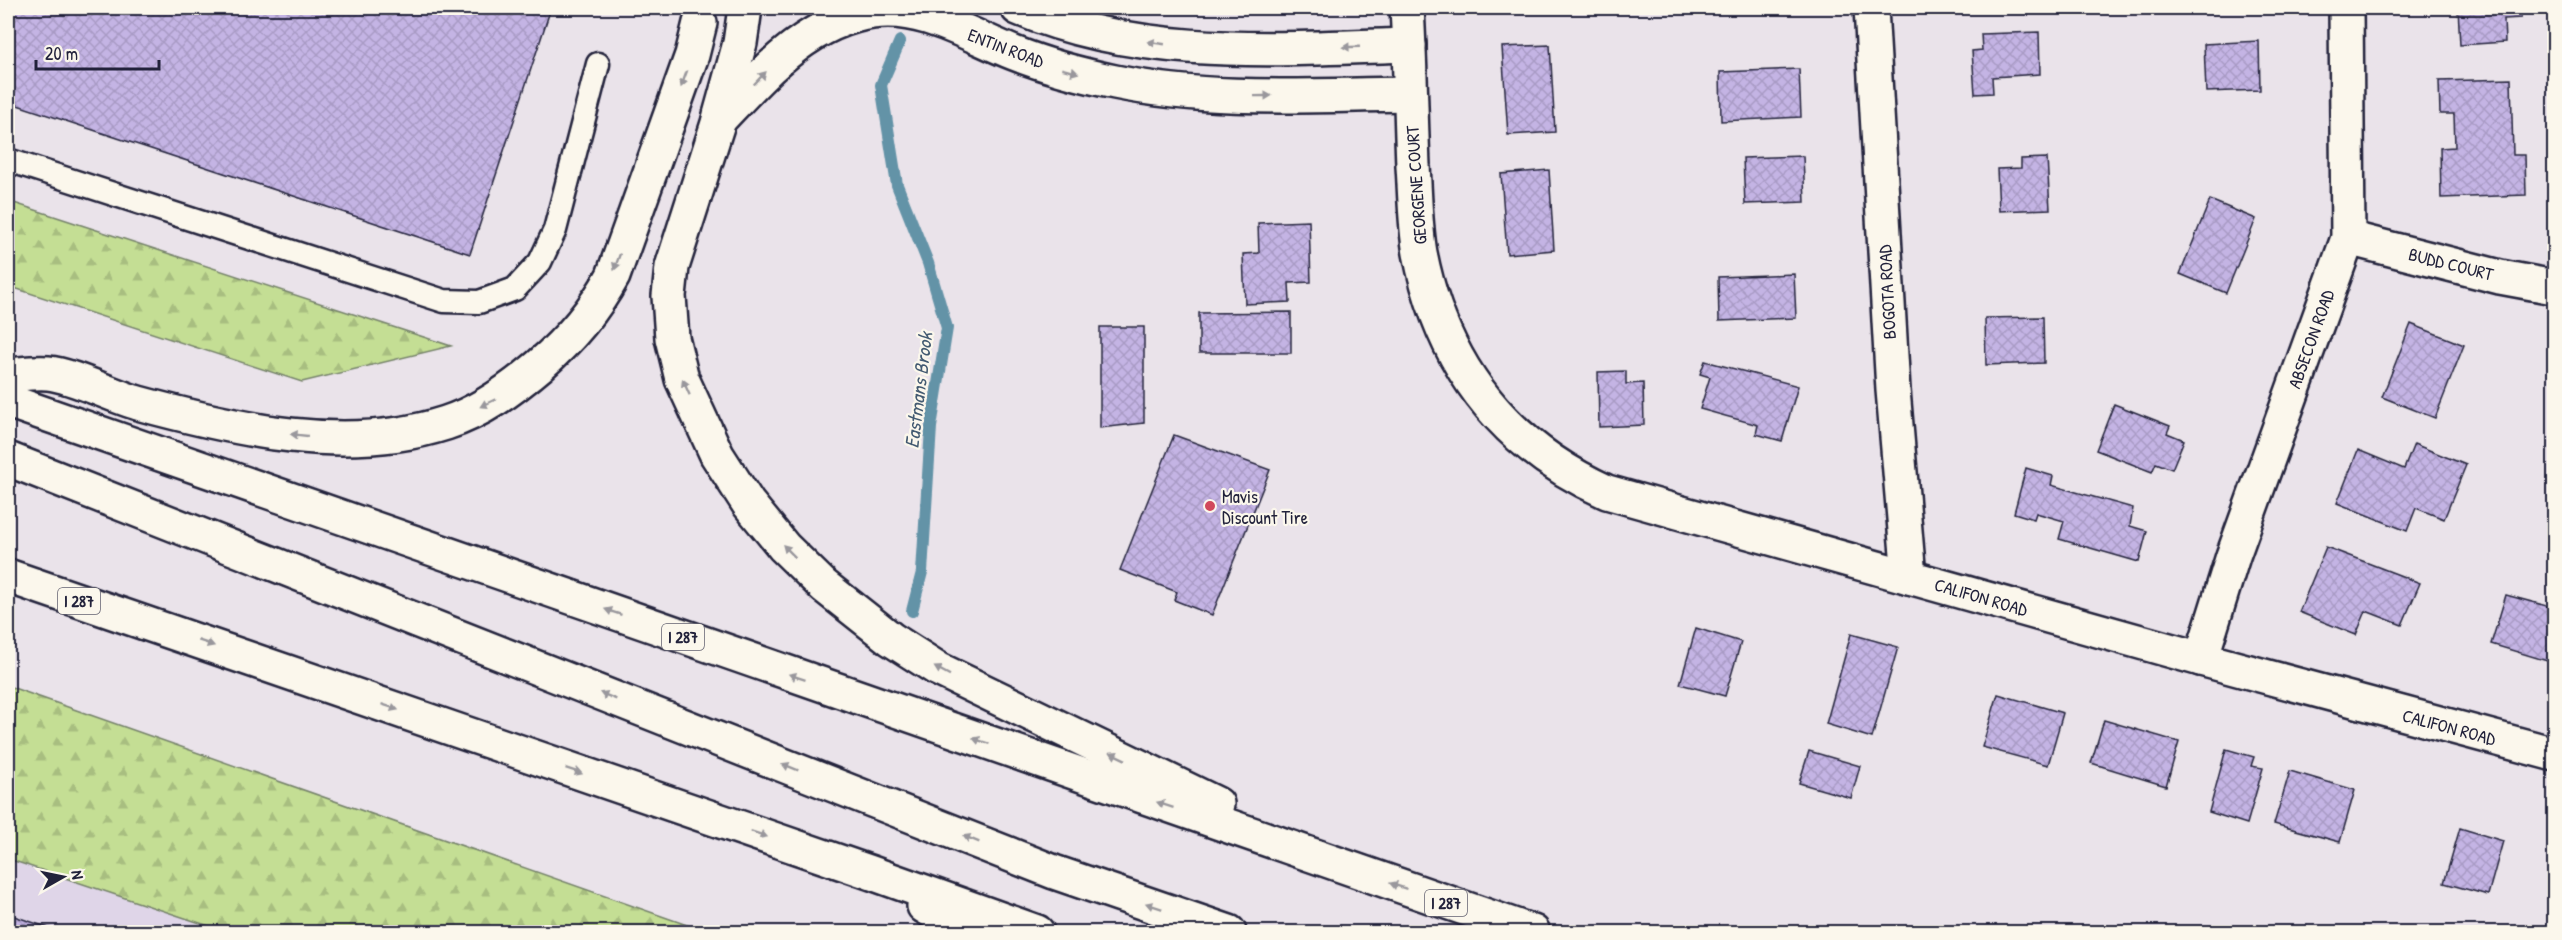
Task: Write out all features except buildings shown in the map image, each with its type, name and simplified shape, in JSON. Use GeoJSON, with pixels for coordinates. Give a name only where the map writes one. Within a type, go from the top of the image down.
{"type":"FeatureCollection","features":[{"type":"Feature","properties":{"kind":"main road"},"geometry":{"type":"LineString","coordinates":[[745,8],[740,44],[719,120],[672,267],[669,296],[672,338],[682,379],[717,455],[748,503],[784,547],[832,593],[891,639],[938,669],[1359,873]]}},
{"type":"Feature","properties":{"kind":"main road"},"geometry":{"type":"LineString","coordinates":[[1018,8],[1076,27],[1124,39],[1180,46],[1248,50],[1409,45]]}},
{"type":"Feature","properties":{"kind":"main road","name":"GEORGENE COURT"},"geometry":{"type":"LineString","coordinates":[[1407,8],[1420,251],[1430,296],[1455,357]]}},
{"type":"Feature","properties":{"kind":"main road","name":"BOGOTA ROAD"},"geometry":{"type":"LineString","coordinates":[[1871,8],[1893,390],[1909,577]]}},
{"type":"Feature","properties":{"kind":"main road","name":"ABSECON ROAD"},"geometry":{"type":"LineString","coordinates":[[2201,659],[2233,556],[2348,238],[2346,8]]}},
{"type":"Feature","properties":{"kind":"main road","name":"ENTIN ROAD"},"geometry":{"type":"LineString","coordinates":[[719,120],[770,67],[797,44],[836,22],[872,12],[904,10],[932,18],[1016,54],[1116,83],[1250,96],[1410,94]]}},
{"type":"Feature","properties":{"kind":"main road"},"geometry":{"type":"LineString","coordinates":[[8,375],[50,373],[138,403],[259,431],[340,439],[397,434],[448,423],[497,398],[563,345],[599,302],[608,284],[692,55],[703,12]]}},
{"type":"Feature","properties":{"kind":"main road","name":"BUDD COURT"},"geometry":{"type":"LineString","coordinates":[[2348,238],[2500,277],[2554,287]]}},
{"type":"Feature","properties":{"kind":"main road","name":"CALIFON ROAD"},"geometry":{"type":"LineString","coordinates":[[1455,357],[1486,404],[1526,444],[1573,476],[1607,492],[2201,659],[2554,754]]}},
{"type":"Feature","properties":{"kind":"main road","name":"I 287"},"geometry":{"type":"LineString","coordinates":[[8,401],[1533,933]]}},
{"type":"Feature","properties":{"kind":"main road"},"geometry":{"type":"LineString","coordinates":[[8,459],[1054,872],[1229,933]]}},
{"type":"Feature","properties":{"kind":"main road","name":"I 287"},"geometry":{"type":"LineString","coordinates":[[8,576],[869,872],[1037,933]]}},
{"type":"Feature","properties":{"kind":"main road"},"geometry":{"type":"LineString","coordinates":[[869,872],[966,933]]}},
{"type":"Feature","properties":{"kind":"lane"},"geometry":{"type":"LineString","coordinates":[[8,160],[444,301],[478,302],[515,289],[540,262],[555,230],[598,64]]}},
{"type":"Feature","properties":{"kind":"shaded area"},"geometry":{"type":"Polygon","coordinates":[[[8,859],[227,932],[8,932],[8,859]]]}},
{"type":"Feature","properties":{"kind":"green space"},"geometry":{"type":"Polygon","coordinates":[[[8,201],[451,346],[302,382],[8,286],[8,201]]]}},
{"type":"Feature","properties":{"kind":"green space"},"geometry":{"type":"Polygon","coordinates":[[[8,686],[707,932],[227,932],[8,859],[8,686]]]}},
{"type":"Feature","properties":{"kind":"waterway","name":"Eastmans Brook"},"geometry":{"type":"LineString","coordinates":[[900,41],[881,85],[897,185],[928,263],[947,328],[931,427],[922,572],[912,611]]}},
{"type":"Feature","properties":{"kind":"place","name":"Mavis Discount Tire"},"geometry":{"type":"Point","coordinates":[1210,506]}}]}
